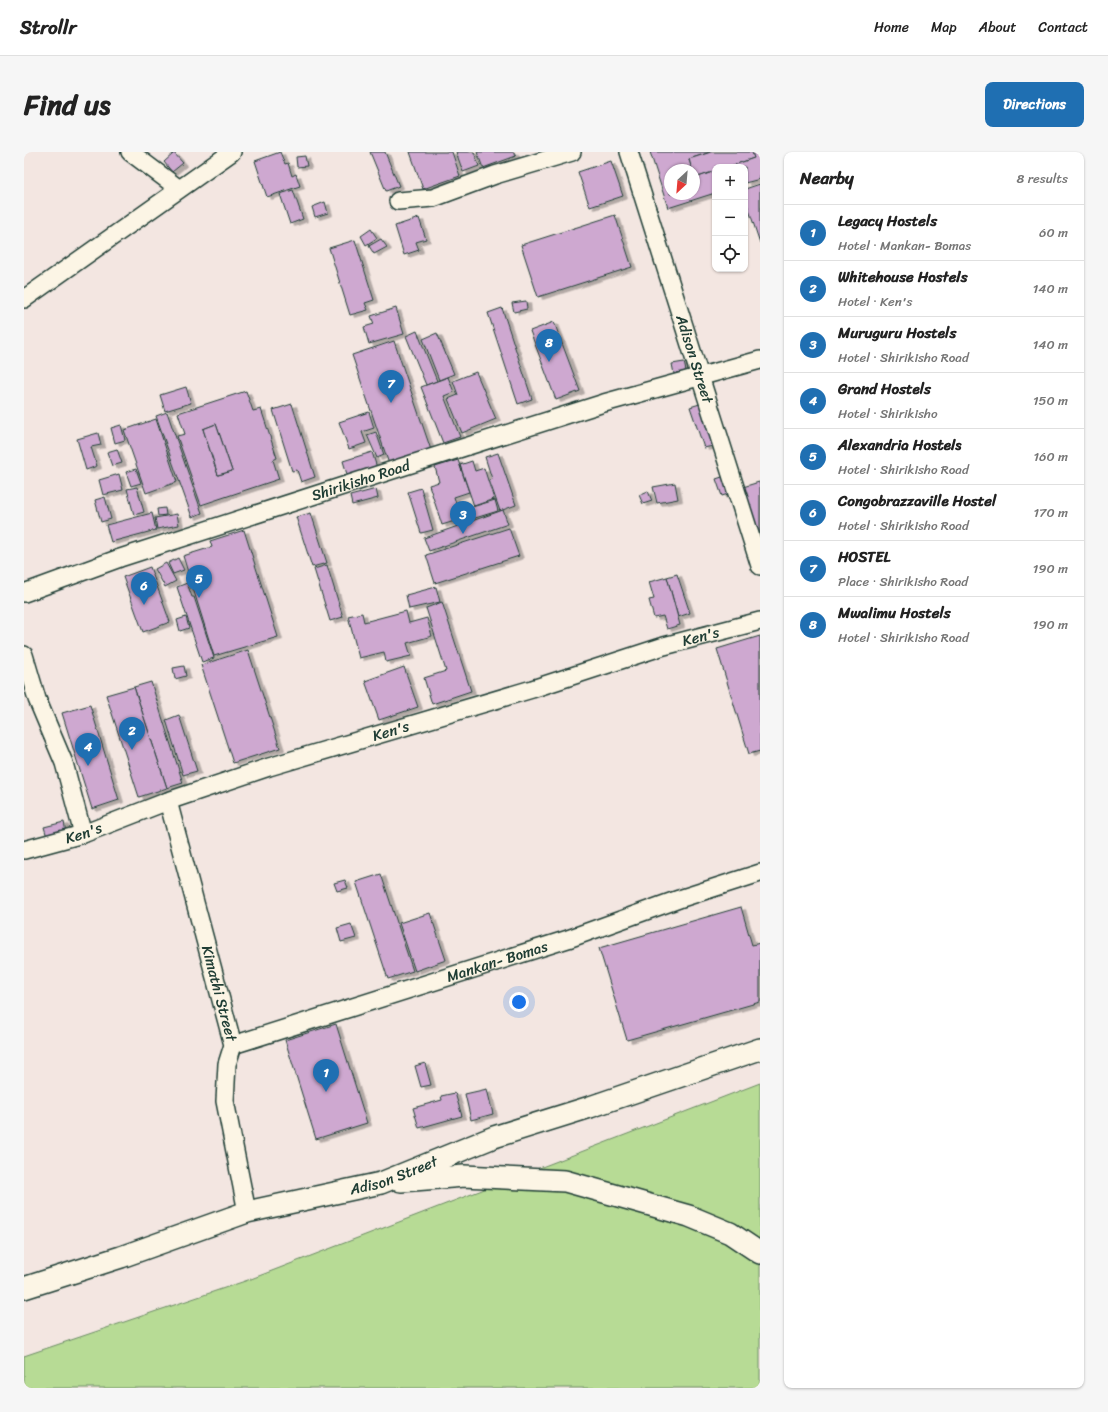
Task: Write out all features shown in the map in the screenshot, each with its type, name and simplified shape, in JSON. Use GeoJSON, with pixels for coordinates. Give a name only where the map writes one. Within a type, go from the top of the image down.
{"type":"FeatureCollection","features":[{"type":"Feature","properties":{"kind":"street"},"geometry":{"type":"LineString","coordinates":[[130,152],[178,188]]}},
{"type":"Feature","properties":{"kind":"street"},"geometry":{"type":"LineString","coordinates":[[24,298],[178,188],[232,152]]}},
{"type":"Feature","properties":{"kind":"street"},"geometry":{"type":"LineString","coordinates":[[398,201],[433,198],[495,175],[572,152]]}},
{"type":"Feature","properties":{"kind":"street","name":"Adison Street"},"geometry":{"type":"LineString","coordinates":[[629,152],[760,566]]}},
{"type":"Feature","properties":{"kind":"street","name":"Shirikisho Road"},"geometry":{"type":"LineString","coordinates":[[24,593],[120,558],[604,403],[760,360]]}},
{"type":"Feature","properties":{"kind":"street","name":"Ken's"},"geometry":{"type":"LineString","coordinates":[[24,850],[83,834],[168,801],[270,767],[532,689],[664,646],[760,621]]}},
{"type":"Feature","properties":{"kind":"street"},"geometry":{"type":"LineString","coordinates":[[24,655],[37,699],[64,763],[83,834]]}},
{"type":"Feature","properties":{"kind":"street","name":"Kimathi Street"},"geometry":{"type":"LineString","coordinates":[[168,801],[233,1045],[228,1064],[225,1101],[247,1212]]}},
{"type":"Feature","properties":{"kind":"street","name":"Mankan- Bomas"},"geometry":{"type":"LineString","coordinates":[[233,1045],[568,939],[679,899],[760,873]]}},
{"type":"Feature","properties":{"kind":"street","name":"Adison Street"},"geometry":{"type":"LineString","coordinates":[[24,1288],[121,1257],[247,1212],[381,1183],[494,1137],[590,1107],[760,1049]]}},
{"type":"Feature","properties":{"kind":"street"},"geometry":{"type":"LineString","coordinates":[[381,1183],[464,1176],[565,1181],[689,1216],[730,1233],[760,1253]]}},
{"type":"Feature","properties":{"kind":"green space"},"geometry":{"type":"Polygon","coordinates":[[[760,1083],[760,1388],[24,1388],[24,1356],[251,1279],[760,1083]]]}},
{"type":"Feature","properties":{"kind":"building"},"geometry":{"type":"Polygon","coordinates":[[[280,152],[285,164],[288,163],[292,176],[296,174],[300,186],[267,197],[255,161],[280,152]]]}},
{"type":"Feature","properties":{"kind":"building"},"geometry":{"type":"Polygon","coordinates":[[[370,152],[385,152],[399,186],[386,191],[370,152]]]}},
{"type":"Feature","properties":{"kind":"building"},"geometry":{"type":"Polygon","coordinates":[[[410,152],[452,152],[460,176],[423,189],[410,152]]]}},
{"type":"Feature","properties":{"kind":"building"},"geometry":{"type":"Polygon","coordinates":[[[456,152],[474,152],[479,166],[463,172],[456,152]]]}},
{"type":"Feature","properties":{"kind":"building"},"geometry":{"type":"Polygon","coordinates":[[[477,152],[514,152],[516,156],[483,168],[477,152]]]}},
{"type":"Feature","properties":{"kind":"building"},"geometry":{"type":"Polygon","coordinates":[[[650,152],[711,152],[689,159],[690,164],[664,164],[664,196],[650,152]]]}},
{"type":"Feature","properties":{"kind":"building"},"geometry":{"type":"Polygon","coordinates":[[[711,152],[752,152],[754,158],[737,164],[712,164],[712,172],[700,176],[700,164],[690,164],[689,159],[711,152]]]}},
{"type":"Feature","properties":{"kind":"building"},"geometry":{"type":"Polygon","coordinates":[[[752,152],[760,152],[760,179],[748,182],[748,164],[737,164],[754,158],[752,152]]]}},
{"type":"Feature","properties":{"kind":"building"},"geometry":{"type":"Polygon","coordinates":[[[174,153],[183,163],[172,172],[164,162],[174,153]]]}},
{"type":"Feature","properties":{"kind":"building"},"geometry":{"type":"Polygon","coordinates":[[[305,156],[307,166],[297,167],[296,157],[305,156]]]}},
{"type":"Feature","properties":{"kind":"building"},"geometry":{"type":"Polygon","coordinates":[[[611,161],[623,196],[590,207],[578,172],[611,161]]]}},
{"type":"Feature","properties":{"kind":"building"},"geometry":{"type":"Polygon","coordinates":[[[712,172],[712,194],[700,198],[700,176],[712,172]]]}},
{"type":"Feature","properties":{"kind":"building"},"geometry":{"type":"Polygon","coordinates":[[[760,184],[760,243],[748,207],[748,188],[760,184]]]}},
{"type":"Feature","properties":{"kind":"building"},"geometry":{"type":"Polygon","coordinates":[[[293,190],[303,219],[290,224],[280,194],[293,190]]]}},
{"type":"Feature","properties":{"kind":"building"},"geometry":{"type":"Polygon","coordinates":[[[665,200],[693,200],[668,208],[665,200]]]}},
{"type":"Feature","properties":{"kind":"building"},"geometry":{"type":"Polygon","coordinates":[[[325,202],[328,213],[315,217],[312,207],[325,202]]]}},
{"type":"Feature","properties":{"kind":"building"},"geometry":{"type":"Polygon","coordinates":[[[615,215],[632,267],[538,297],[521,245],[615,215]]]}},
{"type":"Feature","properties":{"kind":"building"},"geometry":{"type":"Polygon","coordinates":[[[419,218],[426,239],[416,242],[419,250],[404,255],[395,226],[419,218]]]}},
{"type":"Feature","properties":{"kind":"building"},"geometry":{"type":"Polygon","coordinates":[[[371,229],[377,238],[366,245],[361,236],[371,229]]]}},
{"type":"Feature","properties":{"kind":"building"},"geometry":{"type":"Polygon","coordinates":[[[381,239],[387,247],[374,254],[369,246],[381,239]]]}},
{"type":"Feature","properties":{"kind":"building"},"geometry":{"type":"Polygon","coordinates":[[[355,240],[374,300],[365,303],[368,310],[350,315],[329,248],[355,240]]]}},
{"type":"Feature","properties":{"kind":"building"},"geometry":{"type":"Polygon","coordinates":[[[526,301],[527,309],[514,312],[512,303],[526,301]]]}},
{"type":"Feature","properties":{"kind":"building"},"geometry":{"type":"Polygon","coordinates":[[[396,308],[404,334],[369,344],[364,327],[374,324],[371,316],[396,308]]]}},
{"type":"Feature","properties":{"kind":"building"},"geometry":{"type":"Polygon","coordinates":[[[502,308],[532,399],[518,404],[488,313],[502,308]]]}},
{"type":"Feature","properties":{"kind":"building"},"geometry":{"type":"Polygon","coordinates":[[[554,322],[580,391],[556,400],[530,331],[554,322]]]}},
{"type":"Feature","properties":{"kind":"building"},"geometry":{"type":"Polygon","coordinates":[[[417,331],[437,381],[426,385],[406,336],[417,331]]]}},
{"type":"Feature","properties":{"kind":"building"},"geometry":{"type":"Polygon","coordinates":[[[437,333],[454,374],[439,380],[423,339],[437,333]]]}},
{"type":"Feature","properties":{"kind":"building"},"geometry":{"type":"Polygon","coordinates":[[[394,341],[431,450],[389,464],[352,355],[394,341]]]}},
{"type":"Feature","properties":{"kind":"building"},"geometry":{"type":"Polygon","coordinates":[[[684,362],[686,371],[674,374],[672,364],[684,362]]]}},
{"type":"Feature","properties":{"kind":"building"},"geometry":{"type":"Polygon","coordinates":[[[476,372],[496,419],[462,433],[448,399],[458,395],[453,381],[476,372]]]}},
{"type":"Feature","properties":{"kind":"building"},"geometry":{"type":"Polygon","coordinates":[[[448,377],[454,392],[444,396],[460,437],[443,443],[421,387],[448,377]]]}},
{"type":"Feature","properties":{"kind":"building"},"geometry":{"type":"Polygon","coordinates":[[[186,387],[191,403],[165,411],[160,395],[186,387]]]}},
{"type":"Feature","properties":{"kind":"building"},"geometry":{"type":"Polygon","coordinates":[[[246,391],[253,411],[261,409],[277,458],[273,460],[279,479],[201,505],[177,436],[185,434],[178,413],[246,391]],[[216,424],[203,429],[218,475],[232,471],[216,424]]]}},
{"type":"Feature","properties":{"kind":"building"},"geometry":{"type":"Polygon","coordinates":[[[703,403],[717,445],[704,448],[690,407],[703,403]]]}},
{"type":"Feature","properties":{"kind":"building"},"geometry":{"type":"Polygon","coordinates":[[[292,404],[315,477],[301,482],[297,470],[292,471],[273,410],[292,404]]]}},
{"type":"Feature","properties":{"kind":"building"},"geometry":{"type":"Polygon","coordinates":[[[167,412],[202,513],[192,517],[156,416],[167,412]]]}},
{"type":"Feature","properties":{"kind":"building"},"geometry":{"type":"Polygon","coordinates":[[[369,412],[374,428],[362,432],[366,443],[349,449],[339,422],[369,412]]]}},
{"type":"Feature","properties":{"kind":"building"},"geometry":{"type":"Polygon","coordinates":[[[156,419],[177,482],[146,493],[124,430],[156,419]]]}},
{"type":"Feature","properties":{"kind":"building"},"geometry":{"type":"Polygon","coordinates":[[[216,424],[232,471],[218,475],[203,429],[216,424]]]}},
{"type":"Feature","properties":{"kind":"building"},"geometry":{"type":"Polygon","coordinates":[[[121,425],[125,440],[115,443],[111,428],[121,425]]]}},
{"type":"Feature","properties":{"kind":"building"},"geometry":{"type":"Polygon","coordinates":[[[376,432],[384,455],[377,458],[367,435],[376,432]]]}},
{"type":"Feature","properties":{"kind":"building"},"geometry":{"type":"Polygon","coordinates":[[[98,433],[101,445],[91,447],[97,466],[86,470],[77,439],[98,433]]]}},
{"type":"Feature","properties":{"kind":"building"},"geometry":{"type":"Polygon","coordinates":[[[117,449],[122,463],[112,466],[107,452],[117,449]]]}},
{"type":"Feature","properties":{"kind":"building"},"geometry":{"type":"Polygon","coordinates":[[[372,452],[378,471],[349,481],[343,461],[372,452]]]}},
{"type":"Feature","properties":{"kind":"building"},"geometry":{"type":"Polygon","coordinates":[[[498,453],[516,505],[500,511],[489,480],[492,479],[485,457],[498,453]]]}},
{"type":"Feature","properties":{"kind":"building"},"geometry":{"type":"Polygon","coordinates":[[[458,460],[469,492],[454,497],[461,519],[442,525],[429,485],[439,482],[435,467],[458,460]]]}},
{"type":"Feature","properties":{"kind":"building"},"geometry":{"type":"Polygon","coordinates":[[[472,461],[475,471],[484,468],[494,499],[474,506],[460,465],[472,461]]]}},
{"type":"Feature","properties":{"kind":"building"},"geometry":{"type":"Polygon","coordinates":[[[136,469],[141,483],[131,486],[126,472],[136,469]]]}},
{"type":"Feature","properties":{"kind":"building"},"geometry":{"type":"Polygon","coordinates":[[[119,474],[123,490],[103,495],[99,480],[119,474]]]}},
{"type":"Feature","properties":{"kind":"building"},"geometry":{"type":"Polygon","coordinates":[[[725,476],[731,493],[722,496],[716,479],[725,476]]]}},
{"type":"Feature","properties":{"kind":"building"},"geometry":{"type":"Polygon","coordinates":[[[759,482],[760,486],[760,542],[743,487],[759,482]]]}},
{"type":"Feature","properties":{"kind":"building"},"geometry":{"type":"Polygon","coordinates":[[[675,483],[678,499],[657,503],[653,487],[675,483]]]}},
{"type":"Feature","properties":{"kind":"building"},"geometry":{"type":"Polygon","coordinates":[[[137,487],[144,512],[134,515],[127,489],[137,487]]]}},
{"type":"Feature","properties":{"kind":"building"},"geometry":{"type":"Polygon","coordinates":[[[421,488],[433,530],[421,533],[408,492],[421,488]]]}},
{"type":"Feature","properties":{"kind":"building"},"geometry":{"type":"Polygon","coordinates":[[[376,489],[378,498],[352,505],[350,496],[376,489]]]}},
{"type":"Feature","properties":{"kind":"building"},"geometry":{"type":"Polygon","coordinates":[[[648,491],[652,501],[643,504],[639,495],[648,491]]]}},
{"type":"Feature","properties":{"kind":"building"},"geometry":{"type":"Polygon","coordinates":[[[105,497],[111,519],[101,522],[95,500],[105,497]]]}},
{"type":"Feature","properties":{"kind":"building"},"geometry":{"type":"Polygon","coordinates":[[[495,500],[498,511],[462,522],[459,511],[495,500]]]}},
{"type":"Feature","properties":{"kind":"building"},"geometry":{"type":"Polygon","coordinates":[[[165,508],[166,515],[158,516],[157,509],[165,508]]]}},
{"type":"Feature","properties":{"kind":"building"},"geometry":{"type":"Polygon","coordinates":[[[503,510],[508,524],[429,551],[424,538],[503,510]]]}},
{"type":"Feature","properties":{"kind":"building"},"geometry":{"type":"Polygon","coordinates":[[[152,513],[156,530],[111,542],[106,525],[152,513]]]}},
{"type":"Feature","properties":{"kind":"building"},"geometry":{"type":"Polygon","coordinates":[[[311,513],[327,563],[312,567],[296,517],[311,513]]]}},
{"type":"Feature","properties":{"kind":"building"},"geometry":{"type":"Polygon","coordinates":[[[177,514],[179,525],[157,529],[155,518],[177,514]]]}},
{"type":"Feature","properties":{"kind":"building"},"geometry":{"type":"Polygon","coordinates":[[[509,528],[519,556],[435,583],[426,555],[509,528]]]}},
{"type":"Feature","properties":{"kind":"building"},"geometry":{"type":"Polygon","coordinates":[[[244,530],[278,637],[214,656],[183,556],[212,547],[210,541],[244,530]]]}},
{"type":"Feature","properties":{"kind":"building"},"geometry":{"type":"Polygon","coordinates":[[[178,558],[184,570],[173,574],[168,563],[178,558]]]}},
{"type":"Feature","properties":{"kind":"building"},"geometry":{"type":"Polygon","coordinates":[[[166,563],[176,581],[165,587],[155,569],[166,563]]]}},
{"type":"Feature","properties":{"kind":"building"},"geometry":{"type":"Polygon","coordinates":[[[327,565],[343,617],[330,621],[314,569],[327,565]]]}},
{"type":"Feature","properties":{"kind":"building"},"geometry":{"type":"Polygon","coordinates":[[[150,567],[170,622],[143,632],[123,577],[150,567]]]}},
{"type":"Feature","properties":{"kind":"building"},"geometry":{"type":"Polygon","coordinates":[[[677,574],[690,613],[678,617],[667,577],[677,574]]]}},
{"type":"Feature","properties":{"kind":"building"},"geometry":{"type":"Polygon","coordinates":[[[667,577],[680,625],[667,629],[663,616],[654,618],[649,600],[654,599],[649,582],[667,577]]]}},
{"type":"Feature","properties":{"kind":"building"},"geometry":{"type":"Polygon","coordinates":[[[187,583],[192,597],[194,597],[214,658],[202,662],[177,587],[187,583]]]}},
{"type":"Feature","properties":{"kind":"building"},"geometry":{"type":"Polygon","coordinates":[[[436,587],[440,602],[409,609],[406,595],[436,587]]]}},
{"type":"Feature","properties":{"kind":"building"},"geometry":{"type":"Polygon","coordinates":[[[442,602],[471,691],[432,704],[424,678],[446,671],[426,608],[442,602]]]}},
{"type":"Feature","properties":{"kind":"building"},"geometry":{"type":"Polygon","coordinates":[[[406,611],[409,623],[427,618],[432,636],[407,643],[411,656],[386,662],[384,652],[359,658],[348,616],[362,613],[364,622],[406,611]]]}},
{"type":"Feature","properties":{"kind":"building"},"geometry":{"type":"Polygon","coordinates":[[[186,617],[189,628],[180,631],[177,620],[186,617]]]}},
{"type":"Feature","properties":{"kind":"building"},"geometry":{"type":"Polygon","coordinates":[[[760,636],[760,751],[749,754],[717,649],[760,636]]]}},
{"type":"Feature","properties":{"kind":"building"},"geometry":{"type":"Polygon","coordinates":[[[248,650],[280,748],[233,763],[201,665],[248,650]]]}},
{"type":"Feature","properties":{"kind":"building"},"geometry":{"type":"Polygon","coordinates":[[[184,666],[186,676],[175,679],[173,668],[184,666]]]}},
{"type":"Feature","properties":{"kind":"building"},"geometry":{"type":"Polygon","coordinates":[[[404,667],[418,707],[379,720],[365,681],[404,667]]]}},
{"type":"Feature","properties":{"kind":"building"},"geometry":{"type":"Polygon","coordinates":[[[151,682],[183,783],[167,788],[134,687],[151,682]]]}},
{"type":"Feature","properties":{"kind":"building"},"geometry":{"type":"Polygon","coordinates":[[[134,687],[167,788],[139,797],[106,695],[134,687]]]}},
{"type":"Feature","properties":{"kind":"building"},"geometry":{"type":"Polygon","coordinates":[[[90,705],[119,800],[92,809],[62,713],[90,705]]]}},
{"type":"Feature","properties":{"kind":"building"},"geometry":{"type":"Polygon","coordinates":[[[179,715],[197,771],[183,775],[166,720],[179,715]]]}},
{"type":"Feature","properties":{"kind":"building"},"geometry":{"type":"Polygon","coordinates":[[[64,822],[66,832],[47,837],[44,827],[64,822]]]}},
{"type":"Feature","properties":{"kind":"building"},"geometry":{"type":"Polygon","coordinates":[[[381,874],[413,971],[388,979],[356,882],[381,874]]]}},
{"type":"Feature","properties":{"kind":"building"},"geometry":{"type":"Polygon","coordinates":[[[345,880],[348,888],[337,891],[334,883],[345,880]]]}},
{"type":"Feature","properties":{"kind":"building"},"geometry":{"type":"Polygon","coordinates":[[[741,907],[752,945],[760,943],[760,1002],[627,1040],[599,948],[741,907]]]}},
{"type":"Feature","properties":{"kind":"building"},"geometry":{"type":"Polygon","coordinates":[[[430,913],[446,960],[415,971],[399,923],[430,913]]]}},
{"type":"Feature","properties":{"kind":"building"},"geometry":{"type":"Polygon","coordinates":[[[351,924],[356,938],[341,942],[337,928],[351,924]]]}},
{"type":"Feature","properties":{"kind":"building"},"geometry":{"type":"Polygon","coordinates":[[[336,1024],[367,1123],[316,1139],[285,1040],[336,1024]]]}},
{"type":"Feature","properties":{"kind":"building"},"geometry":{"type":"Polygon","coordinates":[[[425,1063],[431,1085],[421,1087],[415,1066],[425,1063]]]}},
{"type":"Feature","properties":{"kind":"building"},"geometry":{"type":"Polygon","coordinates":[[[487,1089],[493,1114],[471,1120],[465,1094],[487,1089]]]}},
{"type":"Feature","properties":{"kind":"building"},"geometry":{"type":"Polygon","coordinates":[[[455,1093],[462,1116],[419,1128],[413,1108],[442,1100],[441,1096],[455,1093]]]}},
{"type":"Feature","properties":{"kind":"place","name":"Mwalimu Hostels"},"geometry":{"type":"Point","coordinates":[549,362]}},
{"type":"Feature","properties":{"kind":"place","name":"HOSTEL"},"geometry":{"type":"Point","coordinates":[391,403]}},
{"type":"Feature","properties":{"kind":"place","name":"Muruguru Hostels"},"geometry":{"type":"Point","coordinates":[463,534]}},
{"type":"Feature","properties":{"kind":"place","name":"Alexandria Hostels"},"geometry":{"type":"Point","coordinates":[199,598]}},
{"type":"Feature","properties":{"kind":"place","name":"Congobrazzaville Hostel"},"geometry":{"type":"Point","coordinates":[144,605]}},
{"type":"Feature","properties":{"kind":"place","name":"Whitehouse Hostels"},"geometry":{"type":"Point","coordinates":[132,750]}},
{"type":"Feature","properties":{"kind":"place","name":"Grand Hostels"},"geometry":{"type":"Point","coordinates":[88,766]}},
{"type":"Feature","properties":{"kind":"place","name":"Legacy Hostels"},"geometry":{"type":"Point","coordinates":[326,1092]}}]}
